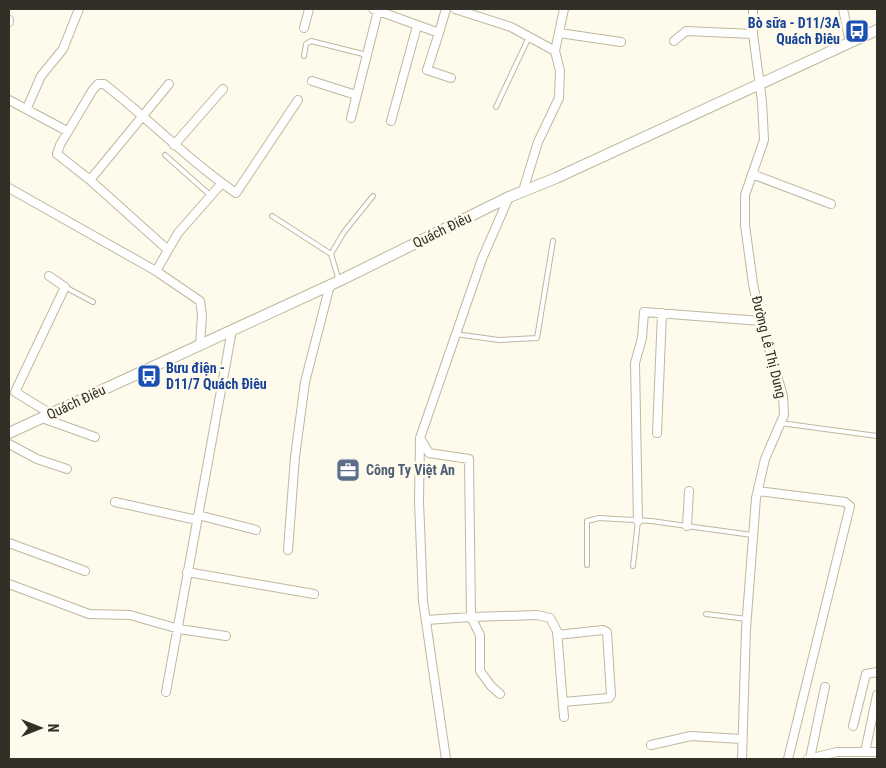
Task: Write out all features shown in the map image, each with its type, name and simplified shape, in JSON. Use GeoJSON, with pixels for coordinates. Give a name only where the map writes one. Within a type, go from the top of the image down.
{"type":"FeatureCollection","features":[{"type":"Feature","properties":{"kind":"main road","name":"Quách Điêu"},"geometry":{"type":"LineString","coordinates":[[9,433],[334,283],[509,197],[556,178],[877,30]]}},
{"type":"Feature","properties":{"kind":"street"},"geometry":{"type":"LineString","coordinates":[[27,108],[41,76],[63,49],[79,9]]}},
{"type":"Feature","properties":{"kind":"street"},"geometry":{"type":"LineString","coordinates":[[304,28],[308,9]]}},
{"type":"Feature","properties":{"kind":"street"},"geometry":{"type":"LineString","coordinates":[[446,9],[427,70],[451,78]]}},
{"type":"Feature","properties":{"kind":"street"},"geometry":{"type":"LineString","coordinates":[[455,9],[511,27],[555,51]]}},
{"type":"Feature","properties":{"kind":"street"},"geometry":{"type":"LineString","coordinates":[[523,191],[538,142],[559,98],[560,70],[555,51],[564,9]]}},
{"type":"Feature","properties":{"kind":"street","name":"Đường Lê Thị Dung"},"geometry":{"type":"LineString","coordinates":[[742,759],[747,619],[758,491],[765,460],[784,416],[783,396],[752,284],[745,225],[745,195],[764,140],[762,101],[753,34],[753,9]]}},
{"type":"Feature","properties":{"kind":"street"},"geometry":{"type":"LineString","coordinates":[[843,9],[850,43]]}},
{"type":"Feature","properties":{"kind":"street"},"geometry":{"type":"LineString","coordinates":[[351,118],[367,55],[375,10],[439,33]]}},
{"type":"Feature","properties":{"kind":"street"},"geometry":{"type":"LineString","coordinates":[[392,122],[417,26]]}},
{"type":"Feature","properties":{"kind":"street"},"geometry":{"type":"LineString","coordinates":[[674,41],[686,31],[753,34]]}},
{"type":"Feature","properties":{"kind":"street"},"geometry":{"type":"LineString","coordinates":[[559,32],[621,42]]}},
{"type":"Feature","properties":{"kind":"street"},"geometry":{"type":"LineString","coordinates":[[312,81],[356,95]]}},
{"type":"Feature","properties":{"kind":"street"},"geometry":{"type":"LineString","coordinates":[[168,250],[90,180],[57,154],[67,131],[98,84],[104,84],[144,115],[174,145],[236,193],[298,100]]}},
{"type":"Feature","properties":{"kind":"street"},"geometry":{"type":"LineString","coordinates":[[90,180],[169,84]]}},
{"type":"Feature","properties":{"kind":"street"},"geometry":{"type":"LineString","coordinates":[[174,145],[223,89]]}},
{"type":"Feature","properties":{"kind":"street"},"geometry":{"type":"LineString","coordinates":[[9,100],[67,131]]}},
{"type":"Feature","properties":{"kind":"street"},"geometry":{"type":"LineString","coordinates":[[752,174],[831,204]]}},
{"type":"Feature","properties":{"kind":"street"},"geometry":{"type":"LineString","coordinates":[[156,272],[178,233],[222,183]]}},
{"type":"Feature","properties":{"kind":"street"},"geometry":{"type":"LineString","coordinates":[[9,188],[156,272],[200,301],[202,315],[200,345]]}},
{"type":"Feature","properties":{"kind":"street"},"geometry":{"type":"LineString","coordinates":[[446,759],[426,620],[418,501],[420,438],[482,259],[509,197]]}},
{"type":"Feature","properties":{"kind":"street"},"geometry":{"type":"LineString","coordinates":[[49,276],[65,287],[12,390],[46,416],[95,437]]}},
{"type":"Feature","properties":{"kind":"street"},"geometry":{"type":"LineString","coordinates":[[288,550],[295,457],[305,382],[334,283]]}},
{"type":"Feature","properties":{"kind":"street"},"geometry":{"type":"LineString","coordinates":[[638,521],[635,363],[642,338],[644,312],[761,321]]}},
{"type":"Feature","properties":{"kind":"street"},"geometry":{"type":"LineString","coordinates":[[657,433],[662,313]]}},
{"type":"Feature","properties":{"kind":"street"},"geometry":{"type":"LineString","coordinates":[[166,692],[232,330]]}},
{"type":"Feature","properties":{"kind":"street"},"geometry":{"type":"LineString","coordinates":[[420,438],[429,453],[469,459],[471,616],[480,635],[480,671],[491,686],[500,694]]}},
{"type":"Feature","properties":{"kind":"street"},"geometry":{"type":"LineString","coordinates":[[9,444],[37,460],[67,469]]}},
{"type":"Feature","properties":{"kind":"street"},"geometry":{"type":"LineString","coordinates":[[687,526],[689,491]]}},
{"type":"Feature","properties":{"kind":"street"},"geometry":{"type":"LineString","coordinates":[[758,491],[845,502],[850,506],[788,759]]}},
{"type":"Feature","properties":{"kind":"street"},"geometry":{"type":"LineString","coordinates":[[115,502],[256,530]]}},
{"type":"Feature","properties":{"kind":"street"},"geometry":{"type":"LineString","coordinates":[[9,543],[85,571]]}},
{"type":"Feature","properties":{"kind":"street"},"geometry":{"type":"LineString","coordinates":[[187,572],[314,594]]}},
{"type":"Feature","properties":{"kind":"street"},"geometry":{"type":"LineString","coordinates":[[9,584],[89,614],[130,615],[178,629],[226,636]]}},
{"type":"Feature","properties":{"kind":"street"},"geometry":{"type":"LineString","coordinates":[[426,620],[471,616],[537,615],[550,618],[557,635],[564,717]]}},
{"type":"Feature","properties":{"kind":"street"},"geometry":{"type":"LineString","coordinates":[[557,635],[603,630],[607,632],[611,694],[609,698],[563,702]]}},
{"type":"Feature","properties":{"kind":"street"},"geometry":{"type":"LineString","coordinates":[[853,726],[866,674],[877,672]]}},
{"type":"Feature","properties":{"kind":"street"},"geometry":{"type":"LineString","coordinates":[[825,687],[808,759],[837,752],[849,756],[864,752],[877,752]]}},
{"type":"Feature","properties":{"kind":"street"},"geometry":{"type":"LineString","coordinates":[[864,752],[877,695]]}},
{"type":"Feature","properties":{"kind":"street"},"geometry":{"type":"LineString","coordinates":[[652,745],[691,736],[742,739]]}},
{"type":"Feature","properties":{"kind":"lane"},"geometry":{"type":"LineString","coordinates":[[496,108],[529,37]]}},
{"type":"Feature","properties":{"kind":"lane"},"geometry":{"type":"LineString","coordinates":[[304,56],[306,44],[311,41],[367,55]]}},
{"type":"Feature","properties":{"kind":"lane"},"geometry":{"type":"LineString","coordinates":[[165,155],[211,196]]}},
{"type":"Feature","properties":{"kind":"lane"},"geometry":{"type":"LineString","coordinates":[[334,283],[330,254],[372,196]]}},
{"type":"Feature","properties":{"kind":"lane"},"geometry":{"type":"LineString","coordinates":[[272,216],[330,254]]}},
{"type":"Feature","properties":{"kind":"lane"},"geometry":{"type":"LineString","coordinates":[[455,334],[499,340],[537,338],[553,240]]}},
{"type":"Feature","properties":{"kind":"lane"},"geometry":{"type":"LineString","coordinates":[[65,287],[93,302]]}},
{"type":"Feature","properties":{"kind":"lane"},"geometry":{"type":"LineString","coordinates":[[780,423],[877,436]]}},
{"type":"Feature","properties":{"kind":"lane"},"geometry":{"type":"LineString","coordinates":[[586,565],[587,521],[600,518],[687,526],[754,535]]}},
{"type":"Feature","properties":{"kind":"lane"},"geometry":{"type":"LineString","coordinates":[[633,566],[638,521]]}},
{"type":"Feature","properties":{"kind":"lane"},"geometry":{"type":"LineString","coordinates":[[706,614],[747,619]]}},
{"type":"Feature","properties":{"kind":"place","name":"Bò sữa - D11/3A Quách Điêu"},"geometry":{"type":"Point","coordinates":[857,31]}},
{"type":"Feature","properties":{"kind":"place","name":"Bưu điện - D11/7 Quách Điêu"},"geometry":{"type":"Point","coordinates":[149,376]}},
{"type":"Feature","properties":{"kind":"place","name":"Công Ty Việt An"},"geometry":{"type":"Point","coordinates":[348,470]}}]}
